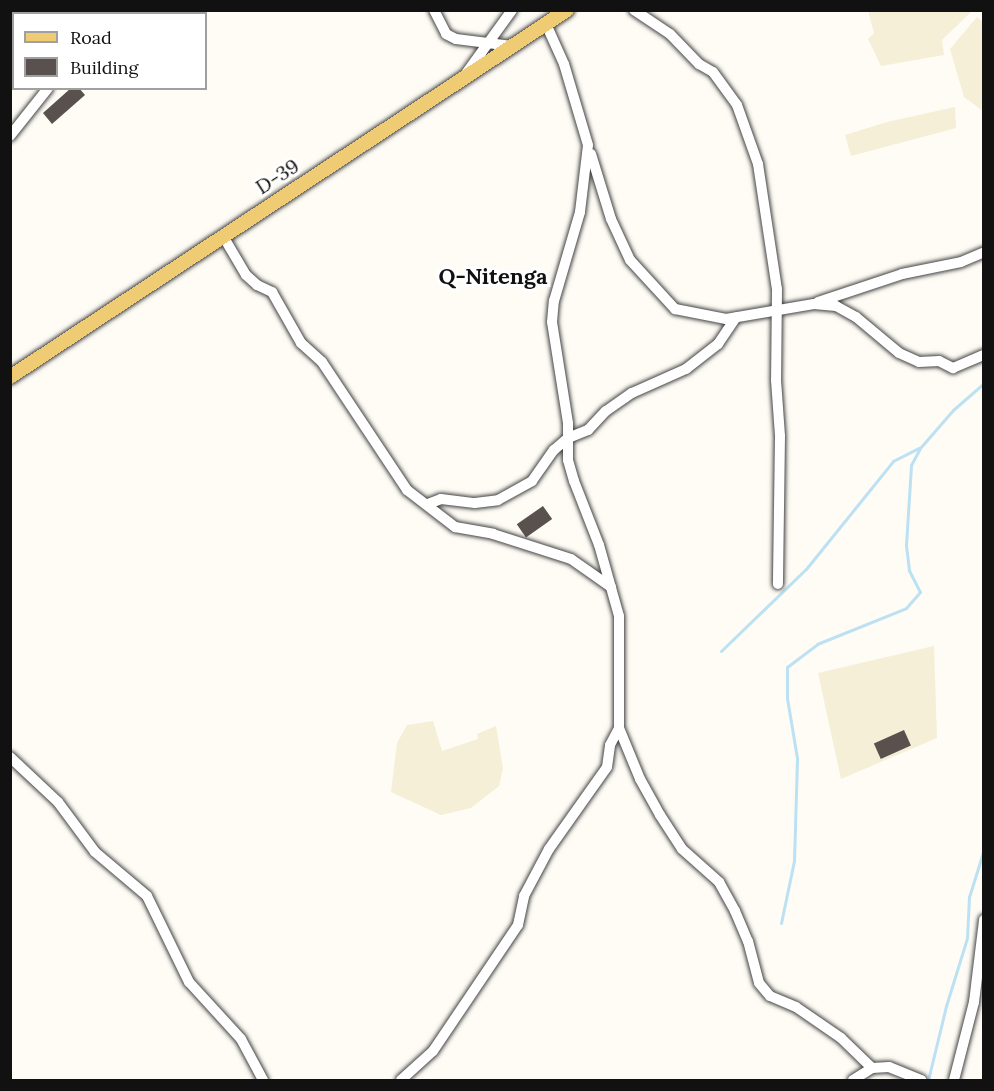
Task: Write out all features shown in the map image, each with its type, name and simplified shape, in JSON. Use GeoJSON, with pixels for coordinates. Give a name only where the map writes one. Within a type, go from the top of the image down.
{"type":"FeatureCollection","features":[{"type":"Feature","properties":{"kind":"main road","name":"D-39"},"geometry":{"type":"LineString","coordinates":[[10,377],[567,10]]}},
{"type":"Feature","properties":{"kind":"street"},"geometry":{"type":"LineString","coordinates":[[434,10],[446,34],[456,39],[512,46]]}},
{"type":"Feature","properties":{"kind":"street"},"geometry":{"type":"LineString","coordinates":[[464,78],[486,43],[512,10]]}},
{"type":"Feature","properties":{"kind":"street"},"geometry":{"type":"LineString","coordinates":[[634,10],[670,34],[699,64],[713,72],[737,105],[758,164],[777,289],[776,380],[780,436],[778,584]]}},
{"type":"Feature","properties":{"kind":"street"},"geometry":{"type":"LineString","coordinates":[[546,24],[564,64],[611,219],[630,260],[675,309],[726,319],[814,304],[902,274],[961,262],[984,252]]}},
{"type":"Feature","properties":{"kind":"street"},"geometry":{"type":"LineString","coordinates":[[10,136],[46,90]]}},
{"type":"Feature","properties":{"kind":"street"},"geometry":{"type":"LineString","coordinates":[[588,145],[580,212],[554,301],[552,322],[568,438],[568,460],[573,481],[599,545],[621,632],[619,728],[640,779],[660,815],[682,849],[719,882],[735,911],[748,940],[759,983],[770,996],[796,1008],[841,1038],[872,1068]]}},
{"type":"Feature","properties":{"kind":"street"},"geometry":{"type":"LineString","coordinates":[[223,236],[246,275],[257,285],[272,292],[301,343],[322,362],[407,490],[428,504],[441,519],[455,527],[493,534],[571,559],[611,587]]}},
{"type":"Feature","properties":{"kind":"street"},"geometry":{"type":"LineString","coordinates":[[814,304],[836,306],[856,317],[899,353],[919,362],[939,361],[953,368],[984,355]]}},
{"type":"Feature","properties":{"kind":"street"},"geometry":{"type":"LineString","coordinates":[[428,504],[441,500],[475,503],[498,500],[532,481],[554,450],[568,438],[588,430],[606,411],[632,393],[686,369],[718,344],[735,317]]}},
{"type":"Feature","properties":{"kind":"street"},"geometry":{"type":"LineString","coordinates":[[401,1080],[433,1051],[518,926],[524,896],[549,849],[607,767],[610,745],[619,728]]}},
{"type":"Feature","properties":{"kind":"street"},"geometry":{"type":"LineString","coordinates":[[10,757],[58,802],[95,852],[147,896],[189,982],[242,1039],[263,1080]]}},
{"type":"Feature","properties":{"kind":"street"},"geometry":{"type":"LineString","coordinates":[[954,1080],[974,1002],[984,920]]}},
{"type":"Feature","properties":{"kind":"street"},"geometry":{"type":"LineString","coordinates":[[853,1080],[872,1068],[889,1067],[921,1080]]}},
{"type":"Feature","properties":{"kind":"shaded area"},"geometry":{"type":"Polygon","coordinates":[[[969,10],[971,12],[942,40],[944,55],[881,66],[868,39],[874,33],[868,11],[969,10]]]}},
{"type":"Feature","properties":{"kind":"shaded area"},"geometry":{"type":"Polygon","coordinates":[[[977,17],[983,22],[983,111],[964,97],[950,49],[977,17]]]}},
{"type":"Feature","properties":{"kind":"shaded area"},"geometry":{"type":"Polygon","coordinates":[[[955,107],[956,128],[851,156],[845,135],[887,122],[955,107]]]}},
{"type":"Feature","properties":{"kind":"shaded area"},"geometry":{"type":"Polygon","coordinates":[[[934,646],[937,738],[841,779],[818,673],[934,646]]]}},
{"type":"Feature","properties":{"kind":"shaded area"},"geometry":{"type":"Polygon","coordinates":[[[433,721],[442,751],[478,739],[477,734],[496,726],[503,768],[499,786],[471,808],[441,815],[391,792],[397,743],[407,725],[433,721]]]}},
{"type":"Feature","properties":{"kind":"building"},"geometry":{"type":"Polygon","coordinates":[[[69,90],[81,90],[85,95],[52,124],[43,113],[69,90]]]}},
{"type":"Feature","properties":{"kind":"building"},"geometry":{"type":"Polygon","coordinates":[[[543,506],[552,519],[526,537],[517,524],[543,506]]]}},
{"type":"Feature","properties":{"kind":"building"},"geometry":{"type":"Polygon","coordinates":[[[904,730],[911,746],[881,759],[874,743],[904,730]]]}},
{"type":"Feature","properties":{"kind":"waterway"},"geometry":{"type":"LineString","coordinates":[[781,923],[794,861],[797,758],[787,698],[787,667],[817,644],[906,608],[920,592],[909,570],[906,545],[911,465],[920,448],[953,410],[984,383]]}},
{"type":"Feature","properties":{"kind":"waterway"},"geometry":{"type":"LineString","coordinates":[[721,651],[806,569],[893,461],[919,448]]}},
{"type":"Feature","properties":{"kind":"waterway"},"geometry":{"type":"LineString","coordinates":[[928,1080],[946,1006],[967,938],[969,897],[984,849]]}},
{"type":"Feature","properties":{"kind":"district","name":"Q-Nitenga"},"geometry":{"type":"Point","coordinates":[493,277]}}]}
